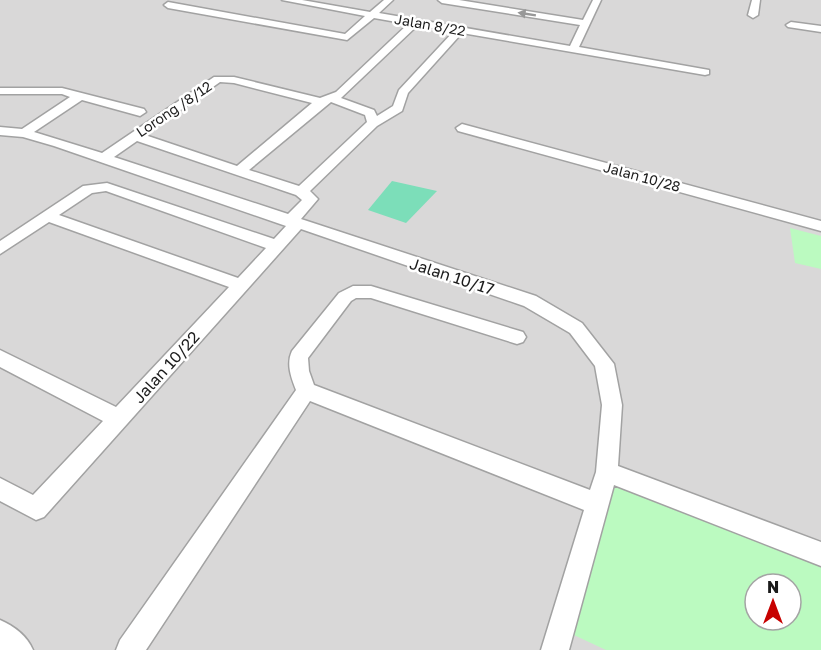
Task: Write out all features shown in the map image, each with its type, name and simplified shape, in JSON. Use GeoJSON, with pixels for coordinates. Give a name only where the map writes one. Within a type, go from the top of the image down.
{"type":"FeatureCollection","features":[{"type":"Feature","properties":{"kind":"street","name":"Jalan 8/22"},"geometry":{"type":"LineString","coordinates":[[286,0],[705,72]]}},
{"type":"Feature","properties":{"kind":"street"},"geometry":{"type":"LineString","coordinates":[[168,5],[347,37],[389,0]]}},
{"type":"Feature","properties":{"kind":"street"},"geometry":{"type":"LineString","coordinates":[[442,0],[585,23]]}},
{"type":"Feature","properties":{"kind":"street"},"geometry":{"type":"LineString","coordinates":[[574,48],[593,0]]}},
{"type":"Feature","properties":{"kind":"street"},"geometry":{"type":"LineString","coordinates":[[753,15],[756,0]]}},
{"type":"Feature","properties":{"kind":"street"},"geometry":{"type":"LineString","coordinates":[[241,170],[327,100],[416,22]]}},
{"type":"Feature","properties":{"kind":"street"},"geometry":{"type":"LineString","coordinates":[[791,25],[821,29]]}},
{"type":"Feature","properties":{"kind":"street"},"geometry":{"type":"LineString","coordinates":[[302,192],[373,123],[398,108],[403,92],[460,30]]}},
{"type":"Feature","properties":{"kind":"street","name":"Lorong /8/12"},"geometry":{"type":"LineString","coordinates":[[103,158],[215,81],[222,79],[327,100],[370,113],[373,123]]}},
{"type":"Feature","properties":{"kind":"street"},"geometry":{"type":"LineString","coordinates":[[0,91],[49,90],[140,112]]}},
{"type":"Feature","properties":{"kind":"street"},"geometry":{"type":"LineString","coordinates":[[24,134],[81,96]]}},
{"type":"Feature","properties":{"kind":"street","name":"Jalan 10/28"},"geometry":{"type":"LineString","coordinates":[[462,128],[821,226]]}},
{"type":"Feature","properties":{"kind":"street","name":"Jalan 10/17"},"geometry":{"type":"LineString","coordinates":[[0,131],[24,134],[103,158],[530,301],[576,328],[604,364],[612,405],[607,472],[555,650]]}},
{"type":"Feature","properties":{"kind":"street"},"geometry":{"type":"LineString","coordinates":[[135,136],[302,192],[311,199],[293,223]]}},
{"type":"Feature","properties":{"kind":"street"},"geometry":{"type":"LineString","coordinates":[[0,249],[49,218],[88,189],[107,187],[277,246]]}},
{"type":"Feature","properties":{"kind":"street"},"geometry":{"type":"LineString","coordinates":[[49,218],[241,285]]}},
{"type":"Feature","properties":{"kind":"street","name":"Jalan 10/22"},"geometry":{"type":"LineString","coordinates":[[0,489],[36,509],[277,246],[293,223]]}},
{"type":"Feature","properties":{"kind":"street"},"geometry":{"type":"LineString","coordinates":[[517,337],[392,296],[371,292],[353,292],[345,297],[299,356],[299,371],[306,391],[598,504]]}},
{"type":"Feature","properties":{"kind":"street"},"geometry":{"type":"LineString","coordinates":[[0,358],[119,419]]}},
{"type":"Feature","properties":{"kind":"street"},"geometry":{"type":"LineString","coordinates":[[130,650],[306,391]]}},
{"type":"Feature","properties":{"kind":"street"},"geometry":{"type":"LineString","coordinates":[[607,472],[821,554]]}},
{"type":"Feature","properties":{"kind":"street"},"geometry":{"type":"LineString","coordinates":[[0,633],[18,650]]}},
{"type":"Feature","properties":{"kind":"shaded area"},"geometry":{"type":"Polygon","coordinates":[[[0,0],[821,0],[821,650],[0,650],[0,0]]]}},
{"type":"Feature","properties":{"kind":"green space"},"geometry":{"type":"Polygon","coordinates":[[[392,181],[437,191],[406,223],[368,210],[392,181]]]}},
{"type":"Feature","properties":{"kind":"green space"},"geometry":{"type":"Polygon","coordinates":[[[790,228],[821,236],[821,269],[795,263],[790,228]]]}},
{"type":"Feature","properties":{"kind":"green space"},"geometry":{"type":"Polygon","coordinates":[[[607,472],[821,554],[821,650],[606,650],[561,629],[607,472]]]}}]}
